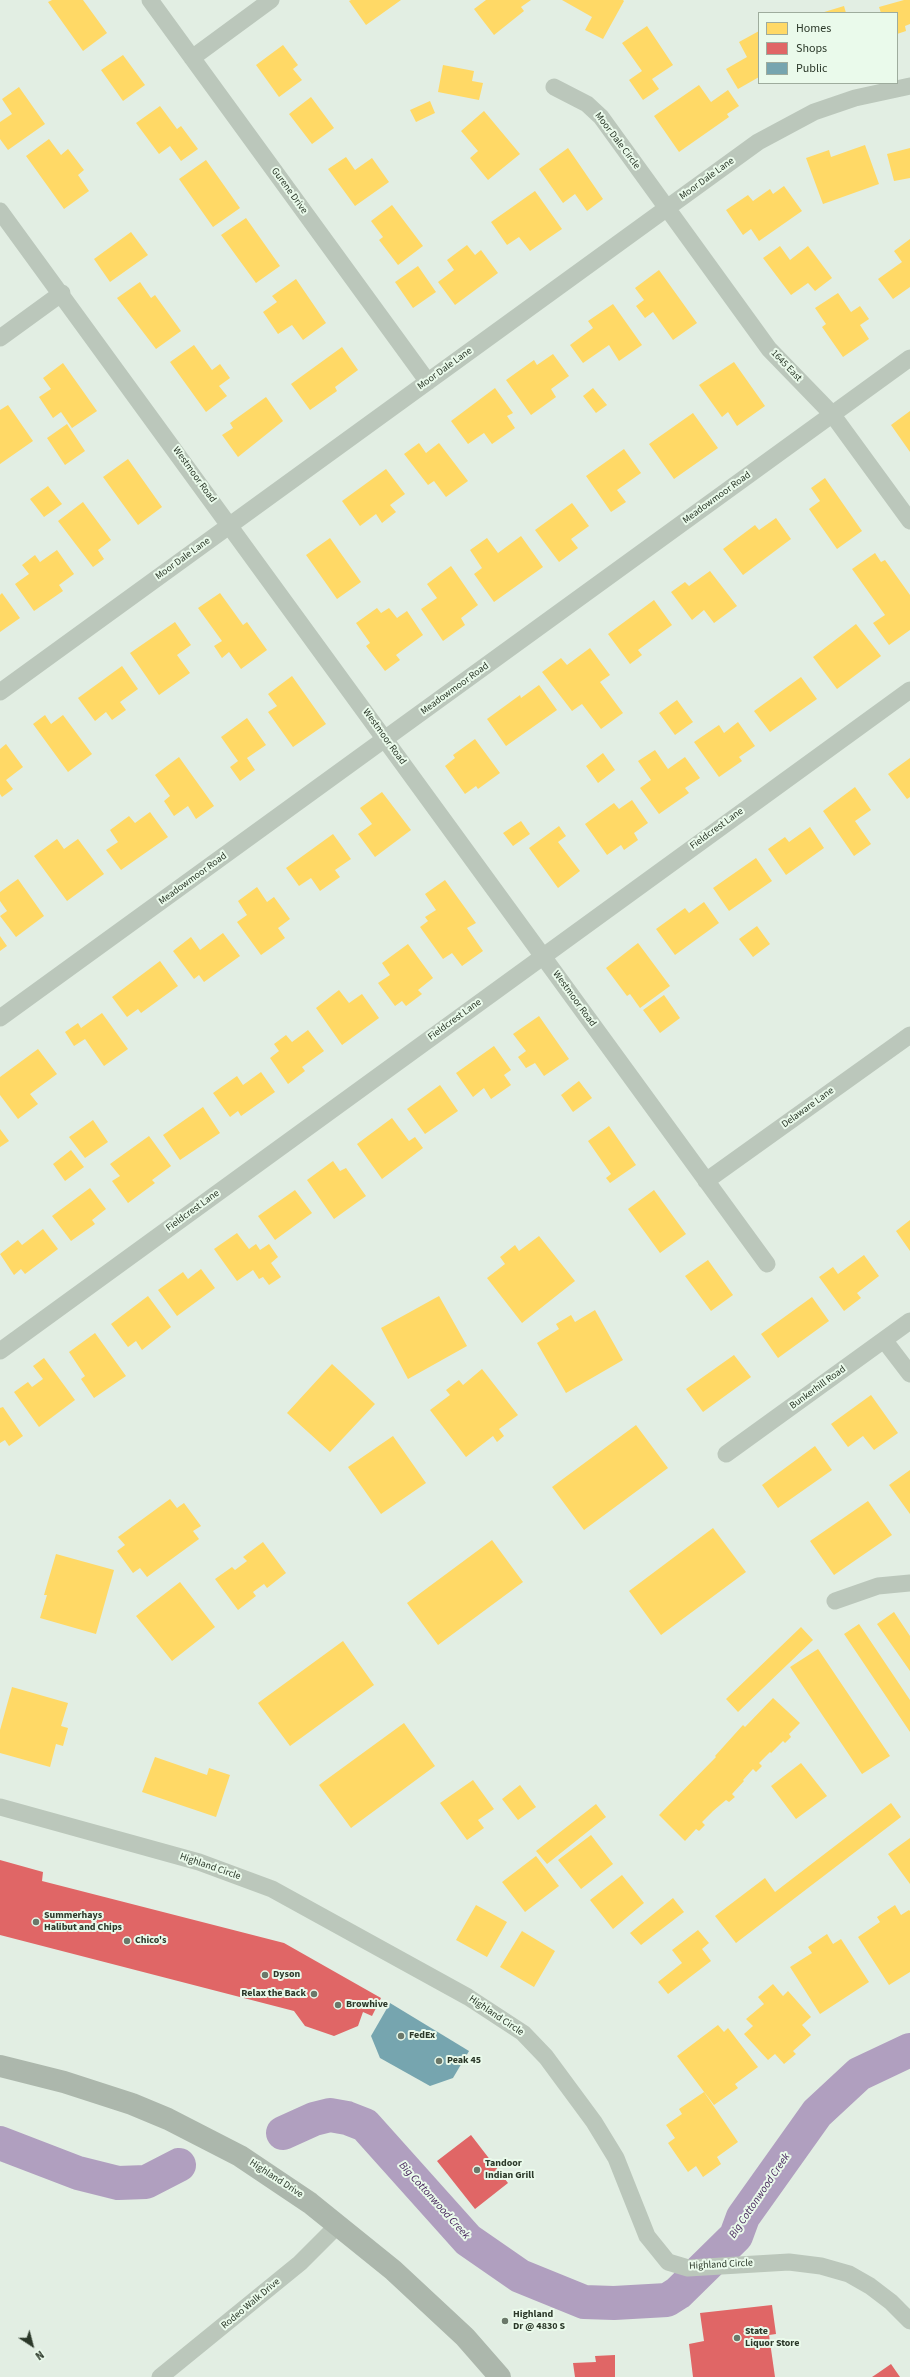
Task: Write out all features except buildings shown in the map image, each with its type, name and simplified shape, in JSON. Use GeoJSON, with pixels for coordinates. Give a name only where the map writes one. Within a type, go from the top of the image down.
{"type":"FeatureCollection","features":[{"type":"Feature","properties":{"kind":"main road","name":"Highland Drive"},"geometry":{"type":"LineString","coordinates":[[0,2066],[98,2092],[168,2119],[240,2156],[305,2199],[338,2225],[429,2303],[465,2337],[500,2377]]}},
{"type":"Feature","properties":{"kind":"street","name":"Gurene Drive"},"geometry":{"type":"LineString","coordinates":[[150,0],[428,382]]}},
{"type":"Feature","properties":{"kind":"street"},"geometry":{"type":"LineString","coordinates":[[192,58],[271,0]]}},
{"type":"Feature","properties":{"kind":"street","name":"Moor Dale Lane"},"geometry":{"type":"LineString","coordinates":[[0,692],[758,142],[789,124],[814,112],[855,98],[910,86]]}},
{"type":"Feature","properties":{"kind":"street","name":"Moor Dale Circle"},"geometry":{"type":"LineString","coordinates":[[554,87],[587,104],[600,117],[667,208]]}},
{"type":"Feature","properties":{"kind":"street","name":"1645 East"},"geometry":{"type":"LineString","coordinates":[[667,208],[776,358],[832,414],[910,521]]}},
{"type":"Feature","properties":{"kind":"street","name":"Westmoor Road"},"geometry":{"type":"LineString","coordinates":[[0,211],[62,293],[767,1264]]}},
{"type":"Feature","properties":{"kind":"street"},"geometry":{"type":"LineString","coordinates":[[0,338],[62,293]]}},
{"type":"Feature","properties":{"kind":"street","name":"Meadowmoor Road"},"geometry":{"type":"LineString","coordinates":[[0,1018],[386,740],[910,358]]}},
{"type":"Feature","properties":{"kind":"street","name":"Fieldcrest Lane"},"geometry":{"type":"LineString","coordinates":[[0,1351],[910,690]]}},
{"type":"Feature","properties":{"kind":"street","name":"Delaware Lane"},"geometry":{"type":"LineString","coordinates":[[706,1181],[910,1035]]}},
{"type":"Feature","properties":{"kind":"street","name":"Bunkerhill Road"},"geometry":{"type":"LineString","coordinates":[[726,1454],[910,1321]]}},
{"type":"Feature","properties":{"kind":"street"},"geometry":{"type":"LineString","coordinates":[[884,1340],[910,1374]]}},
{"type":"Feature","properties":{"kind":"street"},"geometry":{"type":"LineString","coordinates":[[836,1601],[878,1586],[910,1583]]}},
{"type":"Feature","properties":{"kind":"street","name":"Highland Circle"},"geometry":{"type":"LineString","coordinates":[[0,1807],[199,1862],[272,1889],[468,1997],[523,2033],[546,2057],[569,2087],[616,2158],[639,2220],[650,2241],[668,2262],[688,2268],[788,2262],[821,2266],[849,2274],[870,2286],[891,2302],[910,2321]]}},
{"type":"Feature","properties":{"kind":"street","name":"Rodeo Walk Drive"},"geometry":{"type":"LineString","coordinates":[[160,2377],[300,2263],[338,2225]]}},
{"type":"Feature","properties":{"kind":"waterway","name":"Big Cottonwood Creek"},"geometry":{"type":"LineString","coordinates":[[283,2133],[314,2119],[330,2115],[347,2118],[365,2125],[468,2240],[520,2276],[584,2302],[614,2303],[667,2300],[678,2293],[736,2236],[743,2217],[817,2113],[859,2074],[910,2050]]}},
{"type":"Feature","properties":{"kind":"waterway","name":"Big Cottonwood Creek"},"geometry":{"type":"LineString","coordinates":[[0,2143],[78,2173],[118,2183],[146,2182],[179,2165]]}},
{"type":"Feature","properties":{"kind":"place","name":"Summerhays Halibut and Chips"},"geometry":{"type":"Point","coordinates":[36,1922]}},
{"type":"Feature","properties":{"kind":"place","name":"Chico's"},"geometry":{"type":"Point","coordinates":[127,1941]}},
{"type":"Feature","properties":{"kind":"place","name":"Dyson"},"geometry":{"type":"Point","coordinates":[265,1975]}},
{"type":"Feature","properties":{"kind":"place","name":"Relax the Back"},"geometry":{"type":"Point","coordinates":[314,1994]}},
{"type":"Feature","properties":{"kind":"place","name":"Browhive"},"geometry":{"type":"Point","coordinates":[338,2005]}},
{"type":"Feature","properties":{"kind":"place","name":"FedEx"},"geometry":{"type":"Point","coordinates":[401,2036]}},
{"type":"Feature","properties":{"kind":"place","name":"Peak 45"},"geometry":{"type":"Point","coordinates":[439,2061]}},
{"type":"Feature","properties":{"kind":"place","name":"Tandoor Indian Grill"},"geometry":{"type":"Point","coordinates":[477,2170]}},
{"type":"Feature","properties":{"kind":"place","name":"Highland Dr @ 4830 S"},"geometry":{"type":"Point","coordinates":[505,2321]}},
{"type":"Feature","properties":{"kind":"place","name":"State Liquor Store"},"geometry":{"type":"Point","coordinates":[737,2338]}}]}
